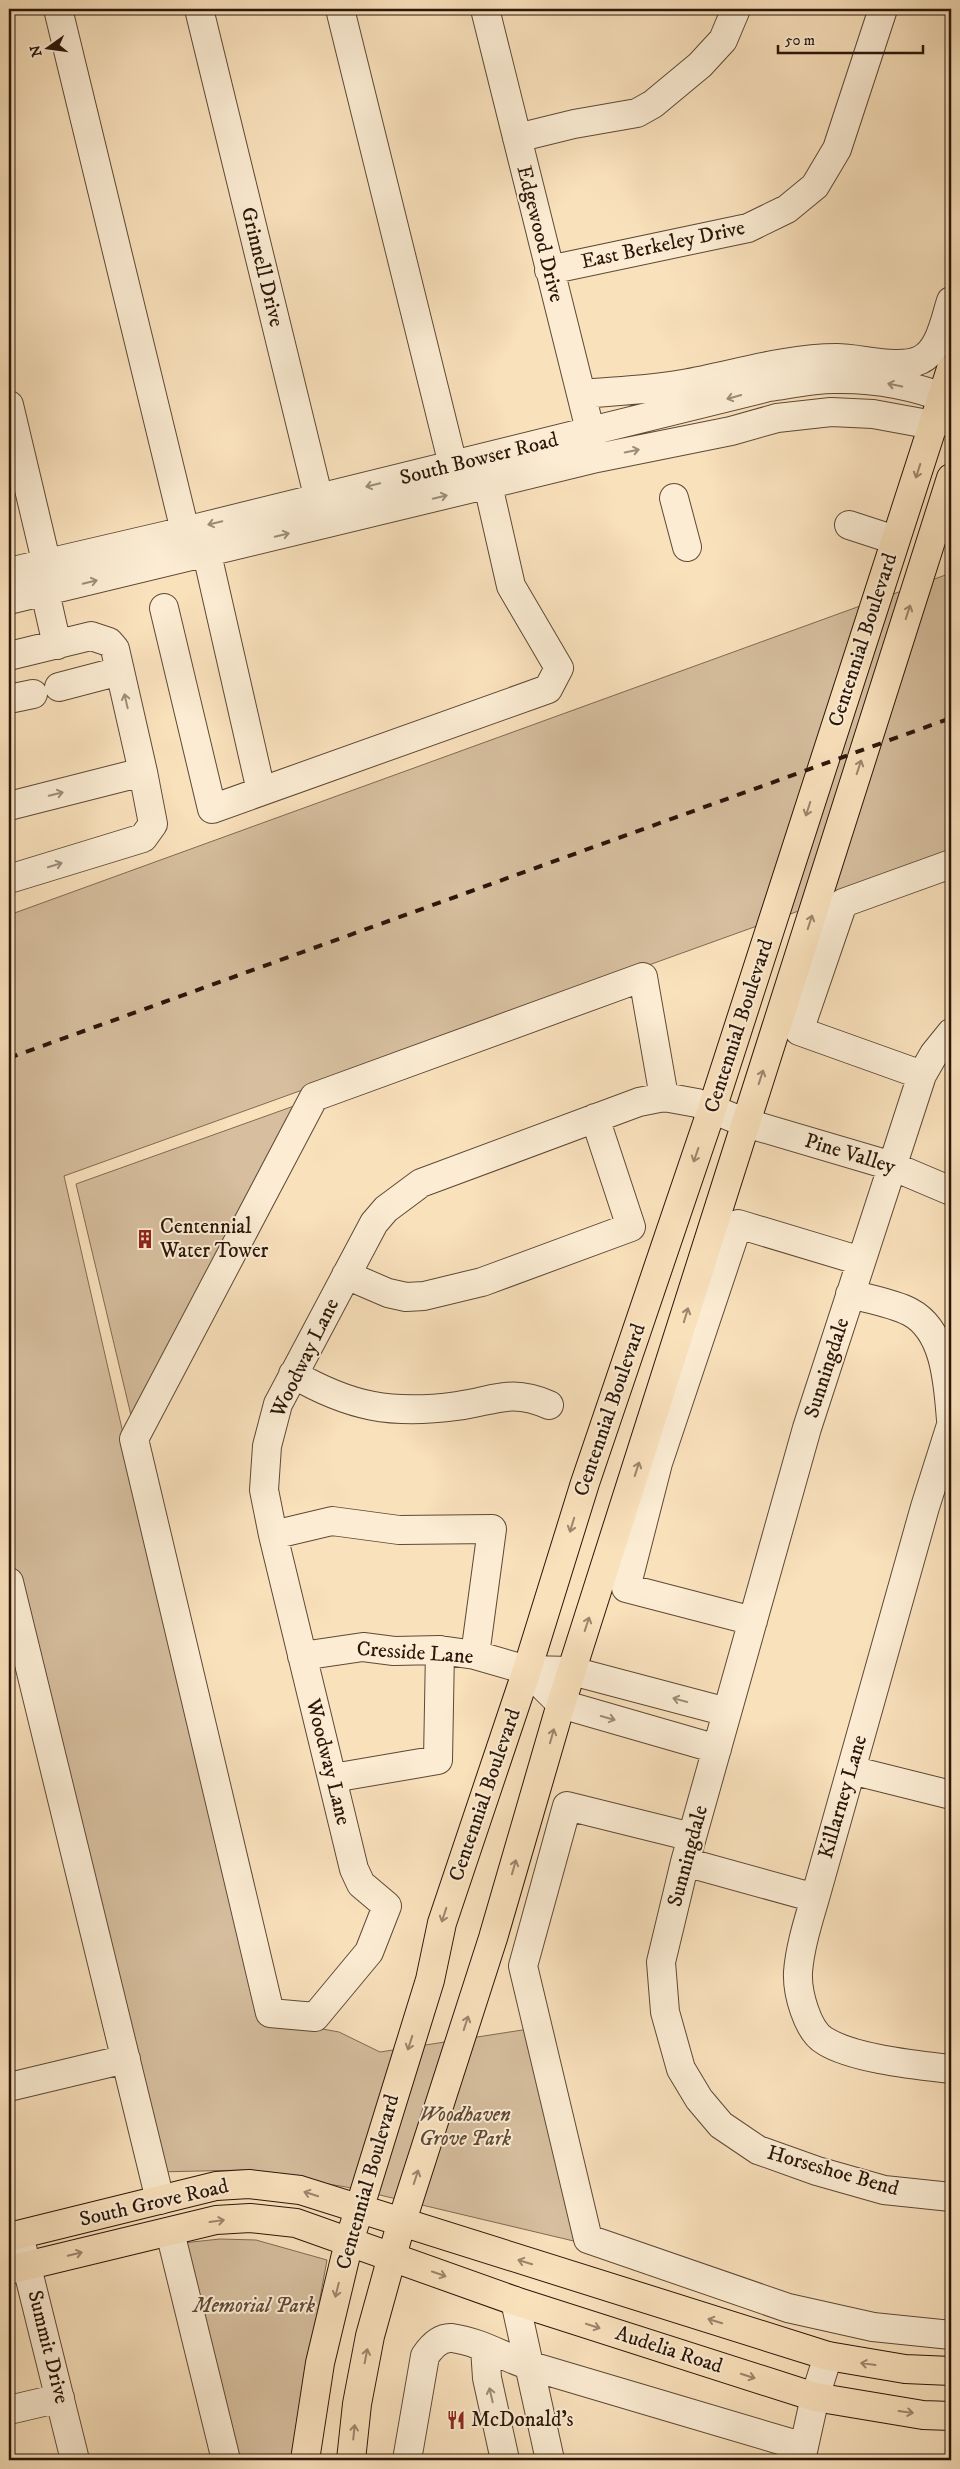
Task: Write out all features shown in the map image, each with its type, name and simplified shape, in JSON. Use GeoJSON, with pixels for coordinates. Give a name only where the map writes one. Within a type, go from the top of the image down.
{"type":"FeatureCollection","features":[{"type":"Feature","properties":{"kind":"main road","name":"Centennial Boulevard"},"geometry":{"type":"LineString","coordinates":[[305,2460],[320,2363],[357,2209],[430,1980],[442,1923],[527,1670],[585,1484],[712,1109],[895,540],[944,410],[951,369]]}},
{"type":"Feature","properties":{"kind":"main road","name":"Centennial Boulevard"},"geometry":{"type":"LineString","coordinates":[[351,2460],[357,2404],[370,2336],[402,2224],[493,1938],[561,1704],[951,478]]}},
{"type":"Feature","properties":{"kind":"main road","name":"South Grove Road"},"geometry":{"type":"LineString","coordinates":[[14,2236],[216,2186],[249,2184],[300,2190],[402,2224]]}},
{"type":"Feature","properties":{"kind":"main road","name":"South Grove Road"},"geometry":{"type":"LineString","coordinates":[[18,2268],[216,2220],[250,2218],[296,2224],[393,2258]]}},
{"type":"Feature","properties":{"kind":"main road","name":"Audelia Road"},"geometry":{"type":"LineString","coordinates":[[402,2224],[828,2356],[905,2369],[951,2372]]}},
{"type":"Feature","properties":{"kind":"main road","name":"Audelia Road"},"geometry":{"type":"LineString","coordinates":[[393,2258],[515,2301],[815,2397],[923,2415],[951,2416]]}},
{"type":"Feature","properties":{"kind":"street"},"geometry":{"type":"LineString","coordinates":[[58,9],[185,531]]}},
{"type":"Feature","properties":{"kind":"street","name":"Grinnell Drive"},"geometry":{"type":"LineString","coordinates":[[199,9],[325,525]]}},
{"type":"Feature","properties":{"kind":"street"},"geometry":{"type":"LineString","coordinates":[[340,9],[453,465]]}},
{"type":"Feature","properties":{"kind":"street","name":"Edgewood Drive"},"geometry":{"type":"LineString","coordinates":[[485,9],[597,458]]}},
{"type":"Feature","properties":{"kind":"street"},"geometry":{"type":"LineString","coordinates":[[517,138],[574,124],[637,113],[653,104],[700,65],[722,40],[736,9]]}},
{"type":"Feature","properties":{"kind":"street","name":"East Berkeley Drive"},"geometry":{"type":"LineString","coordinates":[[549,270],[748,228],[787,209],[815,186],[837,150],[883,9]]}},
{"type":"Feature","properties":{"kind":"street"},"geometry":{"type":"LineString","coordinates":[[581,394],[680,385],[800,361],[837,358],[904,364],[921,360],[931,350],[940,336],[951,301]]}},
{"type":"Feature","properties":{"kind":"street","name":"South Bowser Road"},"geometry":{"type":"LineString","coordinates":[[9,572],[185,531],[769,387],[833,378],[876,381],[944,410]]}},
{"type":"Feature","properties":{"kind":"street"},"geometry":{"type":"LineString","coordinates":[[9,405],[47,564],[57,644]]}},
{"type":"Feature","properties":{"kind":"street","name":"South Bowser Road"},"geometry":{"type":"LineString","coordinates":[[9,600],[207,554],[597,458],[731,431],[777,418],[831,412],[873,414],[944,410]]}},
{"type":"Feature","properties":{"kind":"street"},"geometry":{"type":"LineString","coordinates":[[164,608],[212,809],[548,689],[559,668],[511,586],[488,485]]}},
{"type":"Feature","properties":{"kind":"street"},"geometry":{"type":"LineString","coordinates":[[674,498],[687,547]]}},
{"type":"Feature","properties":{"kind":"street"},"geometry":{"type":"LineString","coordinates":[[849,525],[895,540]]}},
{"type":"Feature","properties":{"kind":"street"},"geometry":{"type":"LineString","coordinates":[[207,554],[261,791]]}},
{"type":"Feature","properties":{"kind":"street"},"geometry":{"type":"LineString","coordinates":[[9,656],[91,636],[109,642],[115,649],[153,824],[143,838],[10,872]]}},
{"type":"Feature","properties":{"kind":"street"},"geometry":{"type":"LineString","coordinates":[[59,687],[120,671]]}},
{"type":"Feature","properties":{"kind":"street"},"geometry":{"type":"LineString","coordinates":[[9,806],[143,772]]}},
{"type":"Feature","properties":{"kind":"street"},"geometry":{"type":"LineString","coordinates":[[922,1075],[799,1031],[843,903],[951,864]]}},
{"type":"Feature","properties":{"kind":"street","name":"Woodway Lane"},"geometry":{"type":"LineString","coordinates":[[664,1097],[643,977],[314,1097],[134,1438],[270,2013],[315,2017],[369,1952],[387,1906],[361,1884],[354,1869],[273,1535],[264,1490],[267,1446],[278,1404],[374,1223],[386,1209],[421,1183],[639,1102],[664,1097],[696,1103],[712,1109]]}},
{"type":"Feature","properties":{"kind":"street","name":"Sunningdale"},"geometry":{"type":"LineString","coordinates":[[661,1962],[688,1849],[808,1428],[922,1075],[934,1054],[951,1033]]}},
{"type":"Feature","properties":{"kind":"street","name":"Pine Valley"},"geometry":{"type":"LineString","coordinates":[[712,1109],[746,1123],[892,1166],[951,1191]]}},
{"type":"Feature","properties":{"kind":"street"},"geometry":{"type":"LineString","coordinates":[[346,1275],[388,1293],[406,1297],[424,1296],[482,1282],[631,1227],[595,1118]]}},
{"type":"Feature","properties":{"kind":"street"},"geometry":{"type":"LineString","coordinates":[[753,1621],[626,1588],[658,1463],[738,1224],[861,1261]]}},
{"type":"Feature","properties":{"kind":"street"},"geometry":{"type":"LineString","coordinates":[[850,1294],[909,1312],[926,1324],[938,1346],[948,1383],[951,1420]]}},
{"type":"Feature","properties":{"kind":"street"},"geometry":{"type":"LineString","coordinates":[[293,1374],[319,1389],[375,1408],[415,1410],[459,1406],[502,1396],[530,1397],[549,1405]]}},
{"type":"Feature","properties":{"kind":"street","name":"Killarney Lane"},"geometry":{"type":"LineString","coordinates":[[951,1425],[925,1507],[815,1898],[801,1949],[798,1975],[810,2024],[824,2040],[844,2049],[900,2062],[951,2069]]}},
{"type":"Feature","properties":{"kind":"street"},"geometry":{"type":"LineString","coordinates":[[925,1507],[951,1500]]}},
{"type":"Feature","properties":{"kind":"street"},"geometry":{"type":"LineString","coordinates":[[273,1535],[332,1522],[399,1530],[492,1529],[475,1655]]}},
{"type":"Feature","properties":{"kind":"street"},"geometry":{"type":"LineString","coordinates":[[9,1582],[160,2200]]}},
{"type":"Feature","properties":{"kind":"street","name":"Cresside Lane"},"geometry":{"type":"LineString","coordinates":[[302,1656],[364,1647],[394,1651],[440,1650],[475,1655],[527,1670]]}},
{"type":"Feature","properties":{"kind":"street"},"geometry":{"type":"LineString","coordinates":[[333,1778],[438,1760],[440,1650]]}},
{"type":"Feature","properties":{"kind":"street"},"geometry":{"type":"LineString","coordinates":[[527,1670],[572,1670],[727,1712]]}},
{"type":"Feature","properties":{"kind":"street"},"geometry":{"type":"LineString","coordinates":[[527,1670],[561,1704],[716,1749]]}},
{"type":"Feature","properties":{"kind":"street"},"geometry":{"type":"LineString","coordinates":[[852,1770],[951,1795]]}},
{"type":"Feature","properties":{"kind":"street"},"geometry":{"type":"LineString","coordinates":[[815,1898],[688,1849],[567,1806],[523,1966],[588,2239],[788,2308],[873,2328],[951,2335]]}},
{"type":"Feature","properties":{"kind":"street","name":"Horseshoe Bend"},"geometry":{"type":"LineString","coordinates":[[661,1962],[665,2012],[681,2069],[699,2099],[721,2124],[758,2150],[817,2171],[884,2190],[951,2197]]}},
{"type":"Feature","properties":{"kind":"street"},"geometry":{"type":"LineString","coordinates":[[9,2088],[126,2059]]}},
{"type":"Feature","properties":{"kind":"street"},"geometry":{"type":"LineString","coordinates":[[170,2232],[226,2460]]}},
{"type":"Feature","properties":{"kind":"street","name":"Summit Drive"},"geometry":{"type":"LineString","coordinates":[[14,2236],[18,2268],[60,2398],[75,2460]]}},
{"type":"Feature","properties":{"kind":"street"},"geometry":{"type":"LineString","coordinates":[[515,2301],[550,2460]]}},
{"type":"Feature","properties":{"kind":"street"},"geometry":{"type":"LineString","coordinates":[[407,2460],[425,2356],[431,2347],[440,2341],[451,2338],[485,2348],[530,2366],[803,2454],[815,2397],[828,2356]]}},
{"type":"Feature","properties":{"kind":"street"},"geometry":{"type":"LineString","coordinates":[[485,2348],[487,2378],[505,2460]]}},
{"type":"Feature","properties":{"kind":"street"},"geometry":{"type":"LineString","coordinates":[[9,2410],[60,2398]]}},
{"type":"Feature","properties":{"kind":"green space","name":"Woodhaven Grove Park"},"geometry":{"type":"Polygon","coordinates":[[[951,573],[951,856],[64,1176],[257,2017],[339,2032],[380,2052],[529,2029],[582,2243],[346,2187],[244,2170],[158,2172],[77,1861],[9,1563],[9,915],[951,573]]]}},
{"type":"Feature","properties":{"kind":"green space"},"geometry":{"type":"Polygon","coordinates":[[[294,1106],[134,1428],[76,1184],[294,1106]]]}},
{"type":"Feature","properties":{"kind":"green space","name":"Memorial Park"},"geometry":{"type":"Polygon","coordinates":[[[220,2239],[256,2240],[327,2260],[297,2424],[294,2460],[226,2460],[173,2244],[220,2239]]]}},
{"type":"Feature","properties":{"kind":"railway"},"geometry":{"type":"LineString","coordinates":[[9,1058],[951,718]]}},
{"type":"Feature","properties":{"kind":"place","name":"Centennial Water Tower"},"geometry":{"type":"Point","coordinates":[145,1239]}},
{"type":"Feature","properties":{"kind":"place","name":"McDonald's"},"geometry":{"type":"Point","coordinates":[456,2420]}}]}
